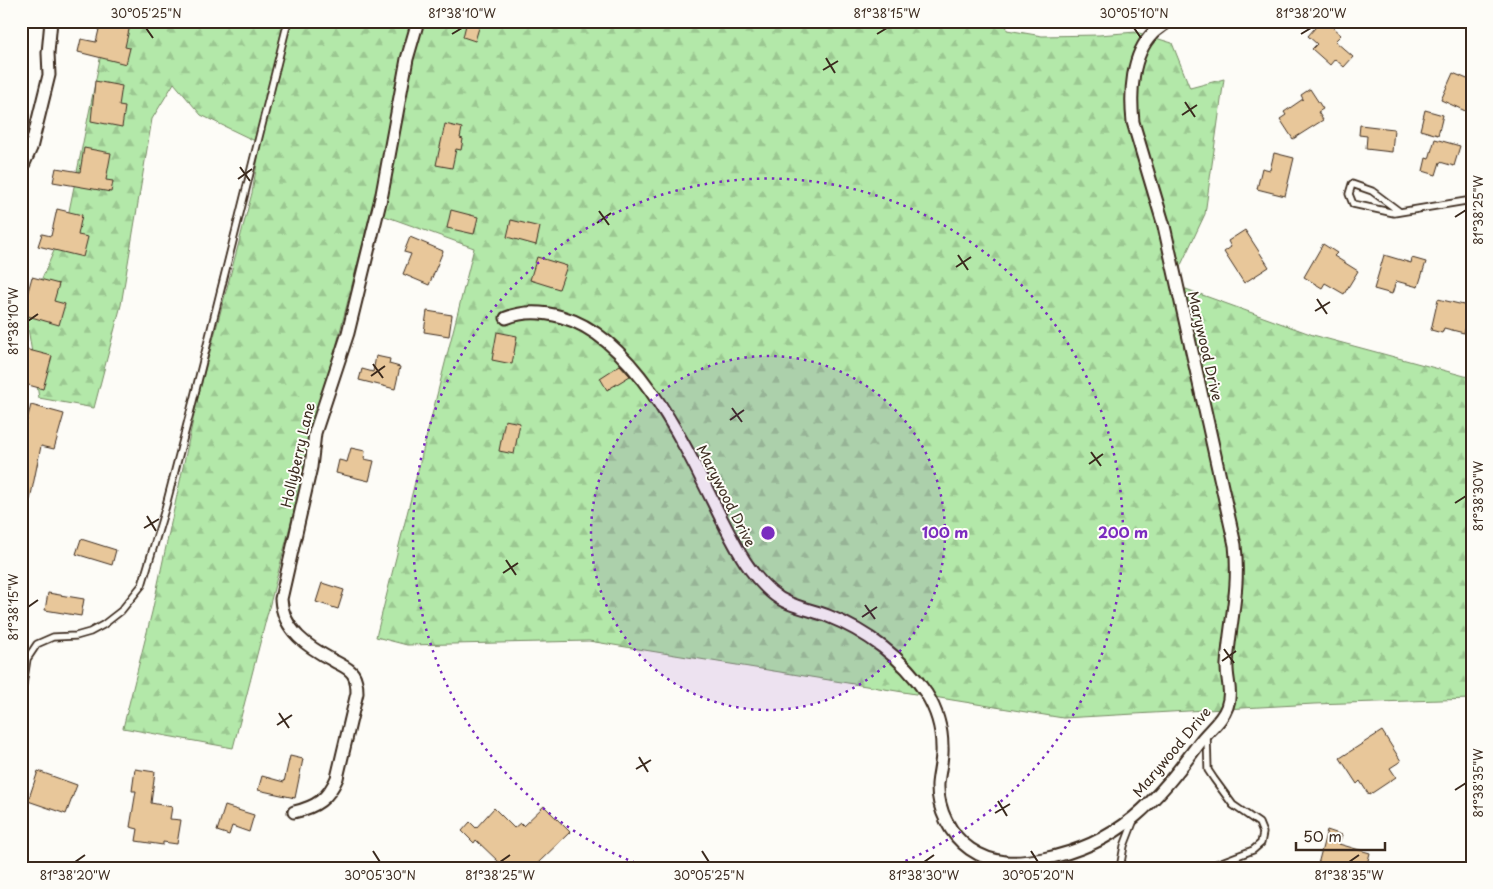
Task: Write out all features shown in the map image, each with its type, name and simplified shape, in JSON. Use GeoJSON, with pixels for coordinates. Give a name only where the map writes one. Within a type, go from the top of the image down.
{"type":"FeatureCollection","features":[{"type":"Feature","properties":{"kind":"street"},"geometry":{"type":"LineString","coordinates":[[21,170],[31,148],[49,75],[48,53],[51,21]]}},
{"type":"Feature","properties":{"kind":"street","name":"Hollyberry Lane"},"geometry":{"type":"LineString","coordinates":[[294,812],[318,804],[332,790],[337,778],[357,693],[356,681],[349,669],[320,653],[292,630],[282,610],[281,599],[311,468],[315,433],[348,333],[382,194],[408,59],[418,21]]}},
{"type":"Feature","properties":{"kind":"street","name":"Marywood Drive"},"geometry":{"type":"LineString","coordinates":[[506,318],[533,313],[554,315],[575,321],[602,339],[626,360],[660,403],[732,542],[756,578],[789,606],[828,616],[866,636],[900,662],[918,682],[934,707],[942,738],[938,786],[941,808],[950,828],[964,844],[992,860],[1024,862],[1078,850],[1117,831],[1135,818],[1173,779],[1206,734],[1220,720],[1229,700],[1230,679],[1227,668],[1238,588],[1238,566],[1235,545],[1164,226],[1133,122],[1131,104],[1133,78],[1142,52],[1152,33],[1168,21]]}},
{"type":"Feature","properties":{"kind":"lane"},"geometry":{"type":"LineString","coordinates":[[22,691],[27,660],[37,644],[53,637],[76,636],[90,632],[103,625],[121,611],[142,586],[190,415],[288,21]]}},
{"type":"Feature","properties":{"kind":"lane"},"geometry":{"type":"LineString","coordinates":[[1400,212],[1372,191],[1352,184],[1349,194],[1353,204],[1394,213],[1400,212],[1472,200]]}},
{"type":"Feature","properties":{"kind":"lane"},"geometry":{"type":"LineString","coordinates":[[1206,734],[1208,770],[1232,805],[1259,823],[1264,833],[1260,843],[1253,850],[1206,868]]}},
{"type":"Feature","properties":{"kind":"lane"},"geometry":{"type":"LineString","coordinates":[[1120,868],[1124,846],[1135,818]]}},
{"type":"Feature","properties":{"kind":"green space"},"geometry":{"type":"Polygon","coordinates":[[[98,21],[1006,21],[1007,30],[1042,36],[1136,32],[1172,43],[1190,88],[1224,79],[1205,214],[1172,284],[1313,335],[1472,378],[1472,699],[1314,704],[1063,718],[589,641],[407,645],[376,637],[474,248],[371,211],[233,748],[123,728],[152,612],[198,397],[252,193],[261,141],[253,140],[201,115],[174,83],[152,119],[121,305],[94,408],[39,398],[26,315],[67,221],[101,54],[98,21]]]}},
{"type":"Feature","properties":{"kind":"building"},"geometry":{"type":"Polygon","coordinates":[[[101,21],[131,21],[125,47],[130,48],[126,64],[78,52],[81,39],[96,42],[101,21]]]}},
{"type":"Feature","properties":{"kind":"building"},"geometry":{"type":"Polygon","coordinates":[[[467,21],[481,21],[475,41],[463,37],[467,21]]]}},
{"type":"Feature","properties":{"kind":"building"},"geometry":{"type":"Polygon","coordinates":[[[1321,21],[1325,21],[1341,35],[1335,41],[1353,57],[1344,67],[1335,59],[1330,65],[1312,49],[1317,44],[1308,36],[1321,21]]]}},
{"type":"Feature","properties":{"kind":"building"},"geometry":{"type":"Polygon","coordinates":[[[1453,73],[1472,81],[1472,114],[1441,100],[1453,73]]]}},
{"type":"Feature","properties":{"kind":"building"},"geometry":{"type":"Polygon","coordinates":[[[95,81],[122,86],[119,106],[125,107],[122,127],[91,121],[95,81]]]}},
{"type":"Feature","properties":{"kind":"building"},"geometry":{"type":"Polygon","coordinates":[[[1310,89],[1323,109],[1318,112],[1323,120],[1293,139],[1280,119],[1286,115],[1284,112],[1303,99],[1301,95],[1310,89]]]}},
{"type":"Feature","properties":{"kind":"building"},"geometry":{"type":"Polygon","coordinates":[[[1425,110],[1443,115],[1438,135],[1420,130],[1425,110]]]}},
{"type":"Feature","properties":{"kind":"building"},"geometry":{"type":"Polygon","coordinates":[[[445,124],[462,128],[460,138],[463,139],[461,150],[456,149],[452,168],[436,165],[445,124]]]}},
{"type":"Feature","properties":{"kind":"building"},"geometry":{"type":"Polygon","coordinates":[[[1360,125],[1394,129],[1392,152],[1366,149],[1367,136],[1359,135],[1360,125]]]}},
{"type":"Feature","properties":{"kind":"building"},"geometry":{"type":"Polygon","coordinates":[[[1435,139],[1460,146],[1454,166],[1440,162],[1436,175],[1423,171],[1426,158],[1429,159],[1435,139]]]}},
{"type":"Feature","properties":{"kind":"building"},"geometry":{"type":"Polygon","coordinates":[[[84,148],[111,153],[106,180],[113,181],[111,192],[53,182],[56,168],[80,172],[84,148]]]}},
{"type":"Feature","properties":{"kind":"building"},"geometry":{"type":"Polygon","coordinates":[[[1274,153],[1294,158],[1285,196],[1257,189],[1262,168],[1270,170],[1274,153]]]}},
{"type":"Feature","properties":{"kind":"building"},"geometry":{"type":"Polygon","coordinates":[[[57,209],[82,215],[78,235],[88,237],[83,257],[38,246],[42,234],[51,236],[57,209]]]}},
{"type":"Feature","properties":{"kind":"building"},"geometry":{"type":"Polygon","coordinates":[[[451,210],[478,217],[474,234],[447,228],[451,210]]]}},
{"type":"Feature","properties":{"kind":"building"},"geometry":{"type":"Polygon","coordinates":[[[511,220],[540,227],[536,245],[507,237],[511,220]]]}},
{"type":"Feature","properties":{"kind":"building"},"geometry":{"type":"Polygon","coordinates":[[[1245,230],[1269,267],[1244,283],[1224,252],[1231,247],[1228,241],[1245,230]]]}},
{"type":"Feature","properties":{"kind":"building"},"geometry":{"type":"Polygon","coordinates":[[[410,237],[443,251],[429,285],[403,274],[411,254],[404,252],[410,237]]]}},
{"type":"Feature","properties":{"kind":"building"},"geometry":{"type":"Polygon","coordinates":[[[1323,244],[1337,253],[1334,256],[1358,271],[1344,294],[1325,283],[1322,288],[1304,277],[1323,244]]]}},
{"type":"Feature","properties":{"kind":"building"},"geometry":{"type":"Polygon","coordinates":[[[1384,255],[1411,263],[1412,258],[1426,262],[1418,287],[1396,281],[1392,294],[1374,289],[1384,255]]]}},
{"type":"Feature","properties":{"kind":"building"},"geometry":{"type":"Polygon","coordinates":[[[537,257],[567,266],[559,289],[530,280],[537,257]]]}},
{"type":"Feature","properties":{"kind":"building"},"geometry":{"type":"Polygon","coordinates":[[[32,277],[59,284],[54,301],[65,304],[59,325],[21,314],[21,301],[25,302],[32,277]]]}},
{"type":"Feature","properties":{"kind":"building"},"geometry":{"type":"Polygon","coordinates":[[[1438,299],[1472,307],[1472,321],[1468,320],[1464,333],[1444,328],[1442,333],[1431,330],[1438,299]]]}},
{"type":"Feature","properties":{"kind":"building"},"geometry":{"type":"Polygon","coordinates":[[[427,311],[452,315],[449,336],[424,332],[427,311]]]}},
{"type":"Feature","properties":{"kind":"building"},"geometry":{"type":"Polygon","coordinates":[[[497,332],[517,336],[512,364],[492,360],[497,332]]]}},
{"type":"Feature","properties":{"kind":"building"},"geometry":{"type":"Polygon","coordinates":[[[21,348],[52,356],[43,389],[21,383],[21,348]]]}},
{"type":"Feature","properties":{"kind":"building"},"geometry":{"type":"Polygon","coordinates":[[[376,356],[390,359],[389,364],[400,367],[395,389],[359,380],[362,369],[373,372],[376,356]]]}},
{"type":"Feature","properties":{"kind":"building"},"geometry":{"type":"Polygon","coordinates":[[[620,365],[630,376],[607,390],[600,378],[620,365]]]}},
{"type":"Feature","properties":{"kind":"building"},"geometry":{"type":"Polygon","coordinates":[[[31,405],[64,414],[54,449],[41,446],[30,500],[21,498],[21,427],[25,427],[31,405]]]}},
{"type":"Feature","properties":{"kind":"building"},"geometry":{"type":"Polygon","coordinates":[[[505,420],[520,423],[514,454],[499,451],[505,420]]]}},
{"type":"Feature","properties":{"kind":"building"},"geometry":{"type":"Polygon","coordinates":[[[351,448],[365,451],[364,459],[374,461],[369,481],[336,473],[339,460],[347,462],[351,448]]]}},
{"type":"Feature","properties":{"kind":"building"},"geometry":{"type":"Polygon","coordinates":[[[81,539],[116,550],[112,565],[76,554],[81,539]]]}},
{"type":"Feature","properties":{"kind":"building"},"geometry":{"type":"Polygon","coordinates":[[[322,583],[344,590],[338,609],[316,602],[322,583]]]}},
{"type":"Feature","properties":{"kind":"building"},"geometry":{"type":"Polygon","coordinates":[[[48,593],[84,599],[81,616],[45,610],[48,593]]]}},
{"type":"Feature","properties":{"kind":"building"},"geometry":{"type":"Polygon","coordinates":[[[1382,731],[1401,761],[1390,768],[1396,777],[1369,795],[1360,781],[1357,784],[1340,758],[1382,731]]]}},
{"type":"Feature","properties":{"kind":"building"},"geometry":{"type":"Polygon","coordinates":[[[290,756],[303,759],[295,798],[258,790],[262,776],[284,782],[290,756]]]}},
{"type":"Feature","properties":{"kind":"building"},"geometry":{"type":"Polygon","coordinates":[[[135,769],[155,772],[151,803],[172,807],[170,819],[181,820],[177,844],[163,842],[163,845],[136,841],[138,829],[130,827],[136,791],[132,791],[135,769]]]}},
{"type":"Feature","properties":{"kind":"building"},"geometry":{"type":"Polygon","coordinates":[[[38,771],[77,785],[66,814],[28,801],[38,771]]]}},
{"type":"Feature","properties":{"kind":"building"},"geometry":{"type":"Polygon","coordinates":[[[225,806],[254,815],[249,832],[232,826],[229,835],[217,831],[225,806]]]}},
{"type":"Feature","properties":{"kind":"building"},"geometry":{"type":"Polygon","coordinates":[[[544,806],[570,832],[538,863],[543,868],[495,868],[500,863],[476,840],[474,843],[462,831],[470,822],[476,828],[494,808],[514,828],[520,823],[523,826],[544,806]]]}},
{"type":"Feature","properties":{"kind":"building"},"geometry":{"type":"Polygon","coordinates":[[[1327,830],[1342,835],[1339,844],[1370,853],[1366,868],[1317,868],[1327,830]]]}}]}
